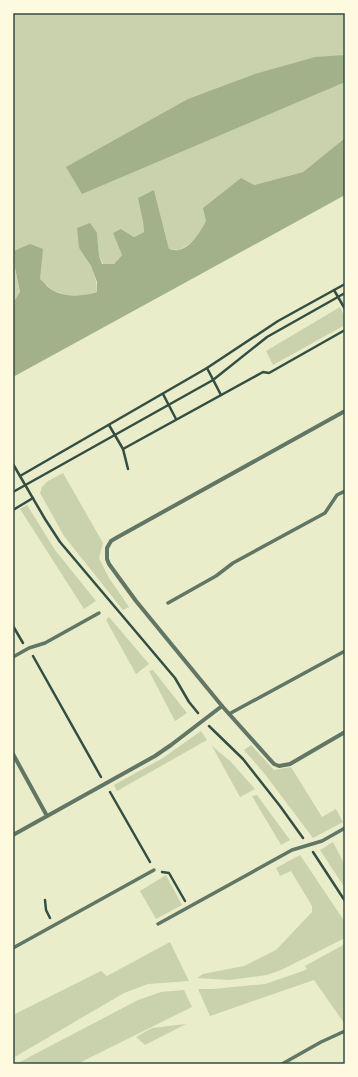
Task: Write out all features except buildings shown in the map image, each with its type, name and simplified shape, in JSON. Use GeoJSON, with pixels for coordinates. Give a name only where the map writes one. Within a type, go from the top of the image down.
{"type":"FeatureCollection","features":[{"type":"Feature","properties":{"kind":"street"},"geometry":{"type":"LineString","coordinates":[[345,411],[121,534],[111,541],[107,548],[107,559],[109,564],[136,601],[222,706],[270,761],[279,766],[290,764],[345,732]]}},
{"type":"Feature","properties":{"kind":"street"},"geometry":{"type":"LineString","coordinates":[[168,603],[216,576],[233,563],[325,513],[337,495],[345,491]]}},
{"type":"Feature","properties":{"kind":"street"},"geometry":{"type":"LineString","coordinates":[[13,657],[29,648],[45,643],[98,613]]}},
{"type":"Feature","properties":{"kind":"street"},"geometry":{"type":"LineString","coordinates":[[229,714],[345,651]]}},
{"type":"Feature","properties":{"kind":"street"},"geometry":{"type":"LineString","coordinates":[[13,835],[155,756],[222,706]]}},
{"type":"Feature","properties":{"kind":"street"},"geometry":{"type":"LineString","coordinates":[[13,754],[47,816]]}},
{"type":"Feature","properties":{"kind":"street"},"geometry":{"type":"LineString","coordinates":[[158,924],[292,850],[322,841],[345,828]]}},
{"type":"Feature","properties":{"kind":"street"},"geometry":{"type":"LineString","coordinates":[[13,948],[154,870]]}},
{"type":"Feature","properties":{"kind":"street"},"geometry":{"type":"LineString","coordinates":[[282,1064],[321,1042],[345,1031]]}},
{"type":"Feature","properties":{"kind":"path"},"geometry":{"type":"LineString","coordinates":[[20,476],[207,368],[278,321],[345,284]]}},
{"type":"Feature","properties":{"kind":"path"},"geometry":{"type":"LineString","coordinates":[[334,290],[345,309]]}},
{"type":"Feature","properties":{"kind":"path"},"geometry":{"type":"LineString","coordinates":[[13,492],[213,380],[267,337],[345,293]]}},
{"type":"Feature","properties":{"kind":"path"},"geometry":{"type":"LineString","coordinates":[[123,449],[263,372],[269,373],[345,330]]}},
{"type":"Feature","properties":{"kind":"path"},"geometry":{"type":"LineString","coordinates":[[207,368],[221,395]]}},
{"type":"Feature","properties":{"kind":"path"},"geometry":{"type":"LineString","coordinates":[[163,394],[176,419]]}},
{"type":"Feature","properties":{"kind":"path"},"geometry":{"type":"LineString","coordinates":[[109,424],[123,449],[128,469]]}},
{"type":"Feature","properties":{"kind":"path"},"geometry":{"type":"LineString","coordinates":[[13,464],[14,469],[26,485],[60,542],[175,678],[189,702],[204,720],[243,759],[280,806],[345,901]]}},
{"type":"Feature","properties":{"kind":"path"},"geometry":{"type":"LineString","coordinates":[[13,510],[33,498]]}},
{"type":"Feature","properties":{"kind":"path"},"geometry":{"type":"LineString","coordinates":[[13,626],[23,644],[29,648],[154,870],[169,873],[188,908]]}},
{"type":"Feature","properties":{"kind":"path"},"geometry":{"type":"LineString","coordinates":[[45,900],[46,910],[53,925]]}},
{"type":"Feature","properties":{"kind":"shaded area"},"geometry":{"type":"Polygon","coordinates":[[[13,13],[345,13],[345,138],[303,172],[254,185],[207,221],[198,236],[188,245],[179,250],[169,249],[154,190],[143,221],[144,232],[134,237],[121,229],[122,255],[114,264],[103,264],[99,256],[97,233],[79,248],[92,268],[96,280],[97,292],[84,295],[66,295],[52,290],[40,279],[15,268],[20,293],[13,303],[13,13]]]}},
{"type":"Feature","properties":{"kind":"shaded area"},"geometry":{"type":"Polygon","coordinates":[[[345,55],[345,82],[82,194],[66,167],[188,99],[255,74],[315,57],[345,55]]]}},
{"type":"Feature","properties":{"kind":"shaded area"},"geometry":{"type":"Polygon","coordinates":[[[345,138],[345,195],[13,377],[13,303],[20,292],[15,268],[14,251],[30,244],[43,249],[40,279],[49,288],[57,293],[74,296],[97,292],[97,282],[91,266],[79,248],[77,228],[90,223],[97,233],[99,256],[102,264],[114,264],[122,255],[113,233],[121,229],[134,237],[144,232],[138,198],[154,190],[169,249],[183,249],[191,243],[206,221],[203,208],[241,178],[254,185],[303,172],[345,138]]]}},
{"type":"Feature","properties":{"kind":"shaded area"},"geometry":{"type":"Polygon","coordinates":[[[340,307],[345,318],[345,325],[273,365],[266,351],[340,307]]]}},
{"type":"Feature","properties":{"kind":"shaded area"},"geometry":{"type":"Polygon","coordinates":[[[63,473],[103,543],[99,558],[109,578],[129,607],[123,610],[64,536],[40,493],[42,487],[48,481],[63,473]]]}},
{"type":"Feature","properties":{"kind":"shaded area"},"geometry":{"type":"Polygon","coordinates":[[[27,505],[55,550],[96,601],[84,609],[20,509],[27,505]]]}},
{"type":"Feature","properties":{"kind":"shaded area"},"geometry":{"type":"Polygon","coordinates":[[[109,617],[149,664],[136,674],[106,620],[109,617]]]}},
{"type":"Feature","properties":{"kind":"shaded area"},"geometry":{"type":"Polygon","coordinates":[[[153,670],[187,713],[175,721],[149,671],[153,670]]]}},
{"type":"Feature","properties":{"kind":"shaded area"},"geometry":{"type":"Polygon","coordinates":[[[201,731],[207,740],[117,791],[114,785],[163,758],[201,731]]]}},
{"type":"Feature","properties":{"kind":"shaded area"},"geometry":{"type":"Polygon","coordinates":[[[251,745],[274,770],[291,767],[322,817],[336,809],[343,822],[313,838],[264,773],[244,750],[251,745]]]}},
{"type":"Feature","properties":{"kind":"shaded area"},"geometry":{"type":"Polygon","coordinates":[[[212,746],[231,762],[255,789],[240,797],[212,746]]]}},
{"type":"Feature","properties":{"kind":"shaded area"},"geometry":{"type":"Polygon","coordinates":[[[257,795],[290,840],[281,845],[252,796],[257,795]]]}},
{"type":"Feature","properties":{"kind":"shaded area"},"geometry":{"type":"Polygon","coordinates":[[[333,842],[345,865],[345,888],[320,850],[333,842]]]}},
{"type":"Feature","properties":{"kind":"shaded area"},"geometry":{"type":"Polygon","coordinates":[[[300,855],[345,922],[345,938],[281,970],[267,975],[229,980],[197,978],[203,974],[244,966],[276,950],[312,912],[312,906],[291,871],[280,876],[276,868],[300,855]]]}},
{"type":"Feature","properties":{"kind":"shaded area"},"geometry":{"type":"Polygon","coordinates":[[[166,875],[182,905],[156,919],[140,891],[166,875]]]}},
{"type":"Feature","properties":{"kind":"shaded area"},"geometry":{"type":"Polygon","coordinates":[[[170,942],[189,981],[148,984],[124,993],[13,1058],[13,1015],[101,971],[107,976],[170,942]]]}},
{"type":"Feature","properties":{"kind":"shaded area"},"geometry":{"type":"Polygon","coordinates":[[[345,944],[344,1023],[314,980],[210,1016],[198,989],[265,984],[307,969],[305,966],[345,944]]]}},
{"type":"Feature","properties":{"kind":"shaded area"},"geometry":{"type":"Polygon","coordinates":[[[184,990],[192,1007],[77,1064],[16,1064],[138,1000],[161,992],[184,990]]]}},
{"type":"Feature","properties":{"kind":"shaded area"},"geometry":{"type":"Polygon","coordinates":[[[186,1024],[145,1045],[136,1037],[152,1028],[186,1024]]]}}]}
